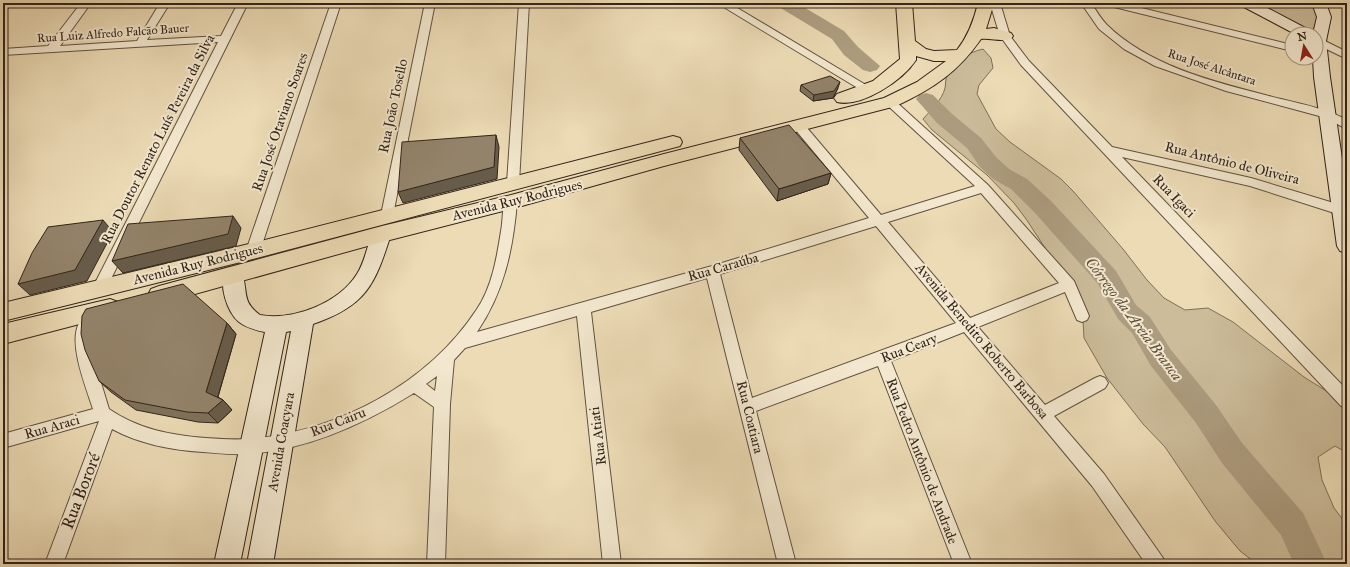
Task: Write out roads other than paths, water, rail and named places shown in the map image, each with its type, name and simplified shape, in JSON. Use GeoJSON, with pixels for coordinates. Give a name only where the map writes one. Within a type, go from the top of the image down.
{"type":"FeatureCollection","features":[{"type":"Feature","properties":{"kind":"main road","name":"Avenida Ruy Rodrigues"},"geometry":{"type":"LineString","coordinates":[[512,192],[870,91],[896,73],[908,60],[904,3]]}},
{"type":"Feature","properties":{"kind":"main road","name":"Avenida Ruy Rodrigues"},"geometry":{"type":"LineString","coordinates":[[3,312],[253,251],[384,224],[890,102],[916,90],[942,73],[963,53],[977,34],[986,3]]}},
{"type":"Feature","properties":{"kind":"main road"},"geometry":{"type":"LineString","coordinates":[[977,34],[994,33],[1005,36]]}},
{"type":"Feature","properties":{"kind":"main road"},"geometry":{"type":"LineString","coordinates":[[908,44],[921,53],[935,56],[946,57],[963,53]]}},
{"type":"Feature","properties":{"kind":"main road"},"geometry":{"type":"LineString","coordinates":[[870,91],[880,98],[890,102]]}},
{"type":"Feature","properties":{"kind":"main road","name":"Avenida Ruy Rodrigues"},"geometry":{"type":"LineString","coordinates":[[3,334],[133,302],[233,275],[384,224]]}},
{"type":"Feature","properties":{"kind":"main road"},"geometry":{"type":"LineString","coordinates":[[85,314],[98,289]]}},
{"type":"Feature","properties":{"kind":"street"},"geometry":{"type":"LineString","coordinates":[[3,8],[7,3]]}},
{"type":"Feature","properties":{"kind":"street"},"geometry":{"type":"LineString","coordinates":[[51,50],[86,3]]}},
{"type":"Feature","properties":{"kind":"street"},"geometry":{"type":"LineString","coordinates":[[140,44],[165,3]]}},
{"type":"Feature","properties":{"kind":"street"},"geometry":{"type":"LineString","coordinates":[[243,3],[257,3]]}},
{"type":"Feature","properties":{"kind":"street","name":"Rua Doutor Renato Luís Pereira da Silva"},"geometry":{"type":"LineString","coordinates":[[98,289],[243,3]]}},
{"type":"Feature","properties":{"kind":"street","name":"Rua José Otaviano Soares"},"geometry":{"type":"LineString","coordinates":[[253,251],[336,3]]}},
{"type":"Feature","properties":{"kind":"street","name":"Rua João Tosello"},"geometry":{"type":"LineString","coordinates":[[384,224],[430,3]]}},
{"type":"Feature","properties":{"kind":"street","name":"Rua Cairu"},"geometry":{"type":"LineString","coordinates":[[105,416],[134,430],[183,444],[251,446],[281,442],[342,423],[378,407],[414,385],[446,360],[462,343],[483,313],[497,282],[508,235],[524,3]]}},
{"type":"Feature","properties":{"kind":"street"},"geometry":{"type":"LineString","coordinates":[[722,3],[870,91]]}},
{"type":"Feature","properties":{"kind":"street","name":"Rua Igaci"},"geometry":{"type":"LineString","coordinates":[[995,3],[1005,36],[1025,63],[1347,401]]}},
{"type":"Feature","properties":{"kind":"street","name":"Rua José Alcântara"},"geometry":{"type":"LineString","coordinates":[[1086,3],[1096,20],[1114,36],[1150,60],[1201,80],[1327,114],[1347,125]]}},
{"type":"Feature","properties":{"kind":"street"},"geometry":{"type":"LineString","coordinates":[[1109,3],[1284,46]]}},
{"type":"Feature","properties":{"kind":"street"},"geometry":{"type":"LineString","coordinates":[[1247,3],[1286,26]]}},
{"type":"Feature","properties":{"kind":"street"},"geometry":{"type":"LineString","coordinates":[[1319,3],[1324,17],[1321,26]]}},
{"type":"Feature","properties":{"kind":"street","name":"Rua Luiz Alfredo Falcão Bauer"},"geometry":{"type":"LineString","coordinates":[[3,52],[226,39]]}},
{"type":"Feature","properties":{"kind":"street"},"geometry":{"type":"LineString","coordinates":[[1324,47],[1347,56]]}},
{"type":"Feature","properties":{"kind":"street"},"geometry":{"type":"LineString","coordinates":[[1320,66],[1343,210],[1347,246]]}},
{"type":"Feature","properties":{"kind":"street"},"geometry":{"type":"LineString","coordinates":[[890,102],[984,188],[1068,285],[1082,316]]}},
{"type":"Feature","properties":{"kind":"street","name":"Avenida Benedito Roberto Barbosa"},"geometry":{"type":"LineString","coordinates":[[798,125],[969,325],[1098,480],[1157,564]]}},
{"type":"Feature","properties":{"kind":"street","name":"Rua Antônio de Oliveira"},"geometry":{"type":"LineString","coordinates":[[1108,150],[1244,180],[1343,210]]}},
{"type":"Feature","properties":{"kind":"street","name":"Rua Caraúba"},"geometry":{"type":"LineString","coordinates":[[462,343],[712,271],[984,188]]}},
{"type":"Feature","properties":{"kind":"street"},"geometry":{"type":"LineString","coordinates":[[233,275],[234,290],[238,306],[246,317],[260,323],[277,325],[303,320],[333,307],[354,293],[367,278],[384,224]]}},
{"type":"Feature","properties":{"kind":"street","name":"Rua Coatiara"},"geometry":{"type":"LineString","coordinates":[[712,271],[787,564]]}},
{"type":"Feature","properties":{"kind":"street","name":"Rua Ceary"},"geometry":{"type":"LineString","coordinates":[[748,407],[969,325],[1068,285]]}},
{"type":"Feature","properties":{"kind":"street","name":"Rua Atiati"},"geometry":{"type":"LineString","coordinates":[[583,308],[612,564]]}},
{"type":"Feature","properties":{"kind":"street"},"geometry":{"type":"LineString","coordinates":[[85,314],[84,353],[105,416]]}},
{"type":"Feature","properties":{"kind":"street","name":"Avenida Coacyara"},"geometry":{"type":"LineString","coordinates":[[260,564],[303,320]]}},
{"type":"Feature","properties":{"kind":"street","name":"Avenida Coacyara"},"geometry":{"type":"LineString","coordinates":[[227,564],[277,325]]}},
{"type":"Feature","properties":{"kind":"street","name":"Rua Pedro Antônio de Andrade"},"geometry":{"type":"LineString","coordinates":[[882,358],[963,564]]}},
{"type":"Feature","properties":{"kind":"street"},"geometry":{"type":"LineString","coordinates":[[436,564],[442,404],[446,360]]}},
{"type":"Feature","properties":{"kind":"street"},"geometry":{"type":"LineString","coordinates":[[1044,414],[1100,383]]}},
{"type":"Feature","properties":{"kind":"street"},"geometry":{"type":"LineString","coordinates":[[414,385],[442,404]]}},
{"type":"Feature","properties":{"kind":"street","name":"Rua Araci"},"geometry":{"type":"LineString","coordinates":[[3,441],[105,416]]}},
{"type":"Feature","properties":{"kind":"street","name":"Rua Bororé"},"geometry":{"type":"LineString","coordinates":[[54,564],[105,416]]}},
{"type":"Feature","properties":{"kind":"waterway","name":"Córrego da Areia Branca"},"geometry":{"type":"LineString","coordinates":[[785,3],[838,35],[851,51],[870,66]]}},
{"type":"Feature","properties":{"kind":"waterway","name":"Córrego da Areia Branca"},"geometry":{"type":"LineString","coordinates":[[926,99],[944,118],[974,143],[988,162],[1001,174],[1019,184],[1044,208],[1107,278],[1127,312],[1141,325],[1161,358],[1206,414],[1232,453],[1292,524],[1311,564]]}}]}
